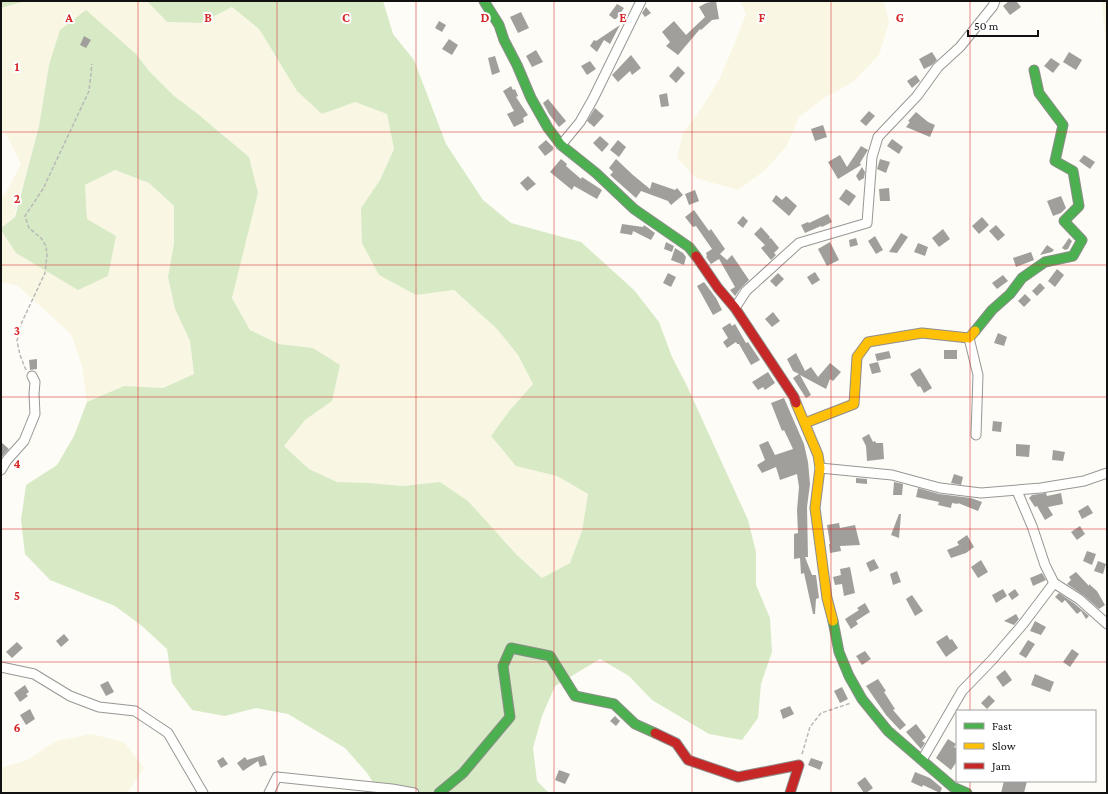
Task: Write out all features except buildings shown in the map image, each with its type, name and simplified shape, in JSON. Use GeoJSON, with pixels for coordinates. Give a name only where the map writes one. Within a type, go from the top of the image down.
{"type":"FeatureCollection","features":[{"type":"Feature","properties":{"kind":"street"},"geometry":{"type":"LineString","coordinates":[[484,1],[499,25],[504,40],[539,114],[561,145],[596,173],[634,209],[689,247],[718,288],[735,308],[794,396],[818,455],[820,468],[815,508],[827,598],[833,619],[839,652],[849,676],[862,699],[888,731],[953,787],[967,793]]}},
{"type":"Feature","properties":{"kind":"street"},"geometry":{"type":"LineString","coordinates":[[561,145],[580,122],[593,99],[641,1]]}},
{"type":"Feature","properties":{"kind":"street"},"geometry":{"type":"LineString","coordinates":[[735,308],[746,291],[799,243],[867,223],[872,157],[878,137],[917,96],[938,67],[960,47],[993,6],[995,1]]}},
{"type":"Feature","properties":{"kind":"street"},"geometry":{"type":"LineString","coordinates":[[969,338],[992,310],[1010,294],[1022,278],[1045,262],[1073,256],[1082,240],[1064,221],[1079,206],[1073,171],[1055,161],[1063,125],[1039,93],[1034,70]]}},
{"type":"Feature","properties":{"kind":"street"},"geometry":{"type":"LineString","coordinates":[[805,423],[854,404],[857,357],[868,342],[922,333],[969,338]]}},
{"type":"Feature","properties":{"kind":"street"},"geometry":{"type":"LineString","coordinates":[[969,338],[978,375],[976,435]]}},
{"type":"Feature","properties":{"kind":"street"},"geometry":{"type":"LineString","coordinates":[[1,470],[7,460],[24,441],[35,414],[35,382],[32,376]]}},
{"type":"Feature","properties":{"kind":"street"},"geometry":{"type":"LineString","coordinates":[[820,468],[892,475],[940,488],[980,493],[1017,491],[1084,481],[1107,473]]}},
{"type":"Feature","properties":{"kind":"street"},"geometry":{"type":"LineString","coordinates":[[1017,491],[1032,526],[1045,564],[1054,583],[1079,599],[1107,624]]}},
{"type":"Feature","properties":{"kind":"street"},"geometry":{"type":"LineString","coordinates":[[922,760],[962,691],[992,660],[1023,624],[1054,583]]}},
{"type":"Feature","properties":{"kind":"street"},"geometry":{"type":"LineString","coordinates":[[439,793],[463,773],[510,717],[503,666],[511,648],[550,656],[575,696],[614,704],[635,724],[676,742],[688,760],[738,777],[799,765],[790,793]]}},
{"type":"Feature","properties":{"kind":"street"},"geometry":{"type":"LineString","coordinates":[[1,668],[34,674],[70,696],[99,707],[135,711],[168,733],[203,793]]}},
{"type":"Feature","properties":{"kind":"street"},"geometry":{"type":"LineString","coordinates":[[269,793],[278,777],[392,789],[414,793]]}},
{"type":"Feature","properties":{"kind":"path"},"geometry":{"type":"LineString","coordinates":[[32,376],[25,369],[17,341],[21,324],[45,273],[46,246],[41,238],[29,228],[25,216],[43,189],[89,91],[92,64]]}},
{"type":"Feature","properties":{"kind":"path"},"geometry":{"type":"LineString","coordinates":[[799,765],[810,727],[820,713],[862,699]]}},
{"type":"Feature","properties":{"kind":"shaded area"},"geometry":{"type":"Polygon","coordinates":[[[26,1],[147,1],[167,22],[201,23],[232,7],[259,29],[277,60],[355,102],[387,114],[394,149],[380,180],[361,208],[416,295],[454,290],[497,329],[518,355],[533,384],[510,410],[516,466],[557,476],[588,494],[582,531],[570,563],[542,578],[440,482],[403,486],[337,482],[309,469],[283,445],[305,420],[332,401],[313,348],[279,344],[250,330],[232,298],[258,193],[225,136],[173,95],[150,72],[136,54],[49,65],[39,126],[14,217],[1,228],[1,197],[5,194],[21,164],[6,134],[1,130],[1,8],[26,1]]]}},
{"type":"Feature","properties":{"kind":"shaded area"},"geometry":{"type":"Polygon","coordinates":[[[740,1],[884,1],[889,23],[879,55],[853,82],[824,98],[799,117],[786,147],[764,171],[738,190],[696,178],[677,158],[683,133],[703,106],[720,78],[734,45],[746,14],[740,1]]]}},
{"type":"Feature","properties":{"kind":"shaded area"},"geometry":{"type":"Polygon","coordinates":[[[1102,1],[1107,1],[1107,42],[1105,40],[1102,1]]]}},
{"type":"Feature","properties":{"kind":"shaded area"},"geometry":{"type":"Polygon","coordinates":[[[114,170],[149,183],[174,206],[174,243],[168,277],[175,309],[190,341],[194,374],[163,388],[124,386],[87,402],[82,366],[71,334],[18,286],[1,282],[1,230],[16,253],[87,219],[85,185],[114,170]]]}},
{"type":"Feature","properties":{"kind":"shaded area"},"geometry":{"type":"Polygon","coordinates":[[[91,734],[124,742],[144,768],[127,793],[1,793],[1,768],[27,760],[56,741],[91,734]]]}},
{"type":"Feature","properties":{"kind":"green space"},"geometry":{"type":"Polygon","coordinates":[[[1,1],[26,1],[1,8],[1,1]]]}},
{"type":"Feature","properties":{"kind":"green space"},"geometry":{"type":"Polygon","coordinates":[[[147,1],[383,1],[393,34],[414,60],[446,144],[483,200],[511,223],[581,242],[634,290],[659,322],[672,357],[687,386],[748,520],[756,552],[756,585],[770,618],[772,652],[761,684],[758,718],[742,740],[709,734],[652,700],[629,676],[600,659],[555,686],[542,716],[533,748],[537,781],[549,793],[380,793],[367,773],[345,748],[288,714],[256,708],[225,716],[192,710],[172,683],[167,649],[142,626],[115,606],[50,580],[25,554],[21,520],[26,485],[57,465],[74,436],[87,402],[124,386],[163,388],[194,374],[190,341],[175,309],[168,277],[174,243],[174,206],[149,183],[115,170],[85,185],[87,219],[116,236],[108,276],[78,290],[16,253],[1,230],[1,228],[15,217],[39,126],[49,65],[60,30],[86,10],[136,54],[150,72],[173,95],[249,157],[258,193],[232,298],[250,330],[279,344],[313,348],[340,365],[332,401],[305,420],[284,446],[309,469],[337,482],[403,486],[440,482],[468,501],[516,554],[542,578],[570,563],[582,531],[588,494],[557,476],[516,466],[491,436],[510,410],[533,384],[518,355],[497,329],[454,290],[416,295],[379,275],[362,243],[361,208],[380,180],[394,149],[387,114],[355,102],[322,114],[297,91],[259,29],[232,7],[201,23],[167,22],[147,1]]]}},
{"type":"Feature","properties":{"kind":"traffic: fast"},"geometry":{"type":"LineString","coordinates":[[484,1],[499,25],[504,40],[517,65],[531,98],[548,128],[561,145],[596,173],[634,209],[689,247],[696,256]]}},
{"type":"Feature","properties":{"kind":"traffic: fast"},"geometry":{"type":"LineString","coordinates":[[975,331],[992,310],[1010,294],[1022,278],[1045,262],[1073,256],[1082,240],[1064,221],[1079,206],[1073,171],[1055,161],[1063,125],[1039,93],[1034,70]]}},
{"type":"Feature","properties":{"kind":"traffic: fast"},"geometry":{"type":"LineString","coordinates":[[833,621],[839,652],[849,676],[862,699],[888,731],[953,787],[967,793]]}},
{"type":"Feature","properties":{"kind":"traffic: fast"},"geometry":{"type":"LineString","coordinates":[[439,793],[463,773],[510,717],[503,666],[511,648],[550,656],[575,696],[614,704],[635,724],[655,733]]}},
{"type":"Feature","properties":{"kind":"traffic: slow"},"geometry":{"type":"LineString","coordinates":[[805,423],[854,404],[857,357],[868,342],[922,333],[969,338],[975,331]]}},
{"type":"Feature","properties":{"kind":"traffic: slow"},"geometry":{"type":"LineString","coordinates":[[796,403],[818,455],[820,468],[815,508],[827,598],[833,621]]}},
{"type":"Feature","properties":{"kind":"traffic: jam"},"geometry":{"type":"LineString","coordinates":[[696,256],[718,288],[735,308],[794,397],[796,403]]}},
{"type":"Feature","properties":{"kind":"traffic: jam"},"geometry":{"type":"LineString","coordinates":[[655,733],[676,743],[688,760],[738,777],[799,765],[790,793]]}}]}
